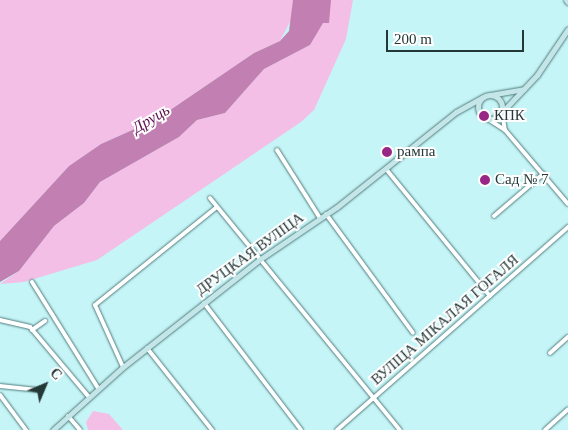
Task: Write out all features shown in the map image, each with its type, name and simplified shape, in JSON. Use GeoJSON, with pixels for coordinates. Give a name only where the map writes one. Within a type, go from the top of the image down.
{"type":"FeatureCollection","features":[{"type":"Feature","properties":{"kind":"main road"},"geometry":{"type":"LineString","coordinates":[[467,104],[488,118],[502,112],[524,89],[568,29]]}},
{"type":"Feature","properties":{"kind":"main road","name":"ДРУЦКАЯ ВУЛІЦА"},"geometry":{"type":"LineString","coordinates":[[53,430],[123,367],[258,260],[326,214],[467,104],[485,96],[524,89]]}},
{"type":"Feature","properties":{"kind":"main road"},"geometry":{"type":"LineString","coordinates":[[480,113],[478,106],[485,96],[498,100],[502,112]]}},
{"type":"Feature","properties":{"kind":"street"},"geometry":{"type":"LineString","coordinates":[[502,112],[505,130]]}},
{"type":"Feature","properties":{"kind":"street"},"geometry":{"type":"LineString","coordinates":[[488,118],[505,130],[568,204]]}},
{"type":"Feature","properties":{"kind":"street"},"geometry":{"type":"LineString","coordinates":[[277,150],[320,218]]}},
{"type":"Feature","properties":{"kind":"street"},"geometry":{"type":"LineString","coordinates":[[386,169],[490,296]]}},
{"type":"Feature","properties":{"kind":"street"},"geometry":{"type":"LineString","coordinates":[[494,216],[543,174]]}},
{"type":"Feature","properties":{"kind":"street"},"geometry":{"type":"LineString","coordinates":[[210,198],[258,260],[400,430]]}},
{"type":"Feature","properties":{"kind":"street"},"geometry":{"type":"LineString","coordinates":[[123,367],[95,305],[217,207]]}},
{"type":"Feature","properties":{"kind":"street"},"geometry":{"type":"LineString","coordinates":[[326,214],[414,333]]}},
{"type":"Feature","properties":{"kind":"street","name":"ВУЛІЦА МІКАЛАЯ ГОГАЛЯ"},"geometry":{"type":"LineString","coordinates":[[337,430],[568,227]]}},
{"type":"Feature","properties":{"kind":"street"},"geometry":{"type":"LineString","coordinates":[[32,282],[98,388]]}},
{"type":"Feature","properties":{"kind":"street"},"geometry":{"type":"LineString","coordinates":[[204,303],[301,430]]}},
{"type":"Feature","properties":{"kind":"street"},"geometry":{"type":"LineString","coordinates":[[0,320],[17,321],[32,330],[89,397]]}},
{"type":"Feature","properties":{"kind":"street"},"geometry":{"type":"LineString","coordinates":[[32,330],[45,321]]}},
{"type":"Feature","properties":{"kind":"street"},"geometry":{"type":"LineString","coordinates":[[550,354],[568,336]]}},
{"type":"Feature","properties":{"kind":"street"},"geometry":{"type":"LineString","coordinates":[[147,348],[212,430]]}},
{"type":"Feature","properties":{"kind":"street"},"geometry":{"type":"LineString","coordinates":[[0,386],[37,390]]}},
{"type":"Feature","properties":{"kind":"street"},"geometry":{"type":"LineString","coordinates":[[0,395],[26,430]]}},
{"type":"Feature","properties":{"kind":"street"},"geometry":{"type":"LineString","coordinates":[[545,430],[568,409]]}},
{"type":"Feature","properties":{"kind":"street"},"geometry":{"type":"LineString","coordinates":[[68,416],[80,430]]}},
{"type":"Feature","properties":{"kind":"shaded area"},"geometry":{"type":"Polygon","coordinates":[[[0,0],[293,0],[293,16],[280,41],[254,53],[157,119],[101,144],[69,166],[0,241],[0,0]]]}},
{"type":"Feature","properties":{"kind":"shaded area"},"geometry":{"type":"Polygon","coordinates":[[[293,0],[331,0],[329,23],[323,23],[310,45],[264,69],[225,113],[197,120],[179,137],[100,182],[84,203],[54,226],[19,271],[0,282],[0,241],[69,166],[101,144],[157,119],[254,53],[280,41],[289,31],[293,0]]]}},
{"type":"Feature","properties":{"kind":"shaded area"},"geometry":{"type":"Polygon","coordinates":[[[331,0],[353,0],[346,39],[314,110],[301,122],[97,260],[24,282],[0,284],[19,271],[54,226],[84,203],[100,182],[179,137],[197,120],[225,113],[264,69],[310,45],[331,0]]]}},
{"type":"Feature","properties":{"kind":"shaded area"},"geometry":{"type":"Polygon","coordinates":[[[93,411],[109,414],[123,430],[88,430],[86,422],[93,411]]]}},
{"type":"Feature","properties":{"kind":"place","name":"КПК"},"geometry":{"type":"Point","coordinates":[484,116]}},
{"type":"Feature","properties":{"kind":"place","name":"рампа"},"geometry":{"type":"Point","coordinates":[387,152]}},
{"type":"Feature","properties":{"kind":"place","name":"Сад № 7"},"geometry":{"type":"Point","coordinates":[485,180]}},
{"type":"Feature","properties":{"kind":"water label","name":"Друць"},"geometry":{"type":"Point","coordinates":[151,119]}}]}
